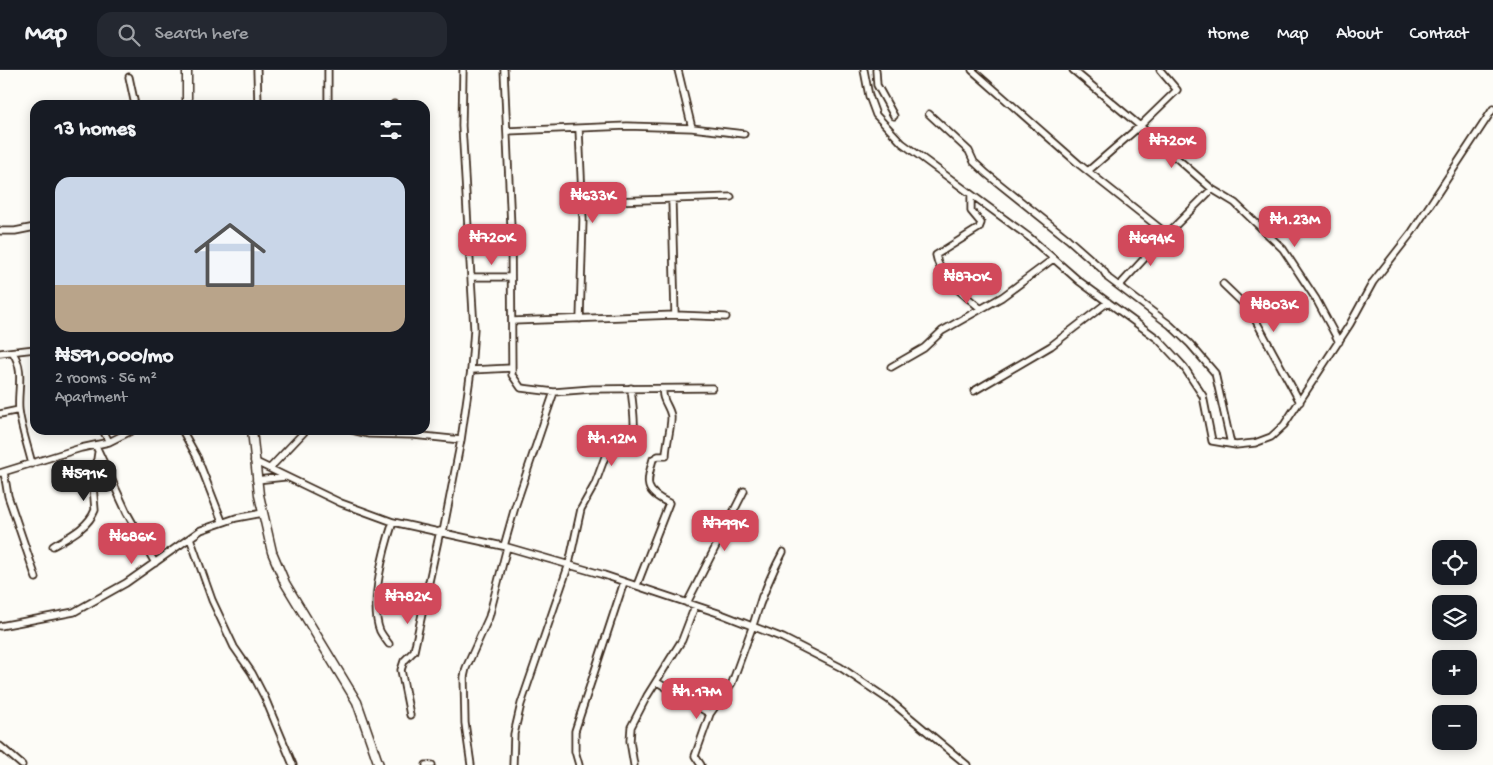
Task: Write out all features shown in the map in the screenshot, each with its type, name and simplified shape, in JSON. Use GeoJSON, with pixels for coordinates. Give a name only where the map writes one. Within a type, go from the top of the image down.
{"type":"FeatureCollection","features":[{"type":"Feature","properties":{"kind":"street"},"geometry":{"type":"LineString","coordinates":[[187,70],[187,100]]}},
{"type":"Feature","properties":{"kind":"street"},"geometry":{"type":"LineString","coordinates":[[257,70],[258,100]]}},
{"type":"Feature","properties":{"kind":"street"},"geometry":{"type":"LineString","coordinates":[[328,70],[328,100]]}},
{"type":"Feature","properties":{"kind":"street"},"geometry":{"type":"LineString","coordinates":[[410,715],[401,670],[404,661],[414,651],[442,532],[461,440],[471,370],[474,329],[462,126],[463,70]]}},
{"type":"Feature","properties":{"kind":"street"},"geometry":{"type":"LineString","coordinates":[[504,70],[512,277],[512,368],[514,381],[521,388],[554,392],[631,388],[712,388]]}},
{"type":"Feature","properties":{"kind":"street"},"geometry":{"type":"LineString","coordinates":[[678,70],[692,128]]}},
{"type":"Feature","properties":{"kind":"street"},"geometry":{"type":"LineString","coordinates":[[864,70],[874,110],[886,128],[907,148],[1029,237],[1053,259],[1158,339],[1184,367],[1202,396],[1212,441],[1231,444],[1255,443],[1271,437],[1284,425],[1339,342],[1373,282],[1412,232],[1493,109]]}},
{"type":"Feature","properties":{"kind":"street"},"geometry":{"type":"LineString","coordinates":[[876,70],[877,85],[894,116]]}},
{"type":"Feature","properties":{"kind":"street"},"geometry":{"type":"LineString","coordinates":[[972,70],[1088,171],[1167,234]]}},
{"type":"Feature","properties":{"kind":"street"},"geometry":{"type":"LineString","coordinates":[[1073,70],[1212,189],[1235,203],[1283,249],[1316,299],[1339,342]]}},
{"type":"Feature","properties":{"kind":"street"},"geometry":{"type":"LineString","coordinates":[[1088,171],[1140,126],[1177,90],[1160,70]]}},
{"type":"Feature","properties":{"kind":"street"},"geometry":{"type":"LineString","coordinates":[[129,77],[134,100]]}},
{"type":"Feature","properties":{"kind":"street"},"geometry":{"type":"LineString","coordinates":[[930,114],[969,151],[974,162],[987,174],[1068,239],[1119,286],[1170,325],[1190,344],[1215,373],[1231,444]]}},
{"type":"Feature","properties":{"kind":"street"},"geometry":{"type":"LineString","coordinates":[[507,131],[627,126],[692,128],[744,134]]}},
{"type":"Feature","properties":{"kind":"street"},"geometry":{"type":"LineString","coordinates":[[579,129],[582,202],[580,319]]}},
{"type":"Feature","properties":{"kind":"street"},"geometry":{"type":"LineString","coordinates":[[1119,286],[1212,189]]}},
{"type":"Feature","properties":{"kind":"street"},"geometry":{"type":"LineString","coordinates":[[971,195],[971,211],[981,223],[979,228],[936,255],[938,267],[948,279],[981,309]]}},
{"type":"Feature","properties":{"kind":"street"},"geometry":{"type":"LineString","coordinates":[[582,202],[672,201],[731,197]]}},
{"type":"Feature","properties":{"kind":"street"},"geometry":{"type":"LineString","coordinates":[[672,201],[675,316]]}},
{"type":"Feature","properties":{"kind":"street"},"geometry":{"type":"LineString","coordinates":[[0,231],[30,228]]}},
{"type":"Feature","properties":{"kind":"street"},"geometry":{"type":"LineString","coordinates":[[891,367],[924,348],[942,332],[1023,282],[1053,259]]}},
{"type":"Feature","properties":{"kind":"street"},"geometry":{"type":"LineString","coordinates":[[472,276],[512,277]]}},
{"type":"Feature","properties":{"kind":"street"},"geometry":{"type":"LineString","coordinates":[[1224,284],[1250,310],[1300,402]]}},
{"type":"Feature","properties":{"kind":"street"},"geometry":{"type":"LineString","coordinates":[[974,391],[1052,346],[1108,302]]}},
{"type":"Feature","properties":{"kind":"street"},"geometry":{"type":"LineString","coordinates":[[513,321],[675,316],[726,317]]}},
{"type":"Feature","properties":{"kind":"street"},"geometry":{"type":"LineString","coordinates":[[0,353],[30,350]]}},
{"type":"Feature","properties":{"kind":"street"},"geometry":{"type":"LineString","coordinates":[[13,353],[18,359],[20,377],[19,410],[32,464]]}},
{"type":"Feature","properties":{"kind":"street"},"geometry":{"type":"LineString","coordinates":[[471,370],[512,368]]}},
{"type":"Feature","properties":{"kind":"street"},"geometry":{"type":"LineString","coordinates":[[513,765],[514,734],[521,704],[569,564],[581,509],[595,484],[609,446],[631,449],[636,425],[633,416],[631,388]]}},
{"type":"Feature","properties":{"kind":"street"},"geometry":{"type":"LineString","coordinates":[[637,585],[669,503],[652,495],[649,490],[653,459],[658,456],[666,456],[667,434],[671,418],[662,395],[663,389]]}},
{"type":"Feature","properties":{"kind":"street"},"geometry":{"type":"LineString","coordinates":[[471,765],[464,707],[464,677],[466,668],[489,617],[514,507],[554,392]]}},
{"type":"Feature","properties":{"kind":"street"},"geometry":{"type":"LineString","coordinates":[[0,414],[19,410]]}},
{"type":"Feature","properties":{"kind":"street"},"geometry":{"type":"LineString","coordinates":[[106,435],[109,442]]}},
{"type":"Feature","properties":{"kind":"street"},"geometry":{"type":"LineString","coordinates":[[36,578],[2,473],[109,442],[123,435]]}},
{"type":"Feature","properties":{"kind":"street"},"geometry":{"type":"LineString","coordinates":[[185,435],[197,456],[222,521]]}},
{"type":"Feature","properties":{"kind":"street"},"geometry":{"type":"LineString","coordinates":[[252,435],[256,480],[272,552],[282,577],[357,702],[379,765]]}},
{"type":"Feature","properties":{"kind":"street"},"geometry":{"type":"LineString","coordinates":[[270,468],[301,435]]}},
{"type":"Feature","properties":{"kind":"street"},"geometry":{"type":"LineString","coordinates":[[430,435],[461,440]]}},
{"type":"Feature","properties":{"kind":"street"},"geometry":{"type":"LineString","coordinates":[[96,446],[155,563]]}},
{"type":"Feature","properties":{"kind":"street"},"geometry":{"type":"LineString","coordinates":[[53,546],[86,524],[92,516],[94,510],[94,468],[98,453]]}},
{"type":"Feature","properties":{"kind":"street"},"geometry":{"type":"LineString","coordinates":[[254,461],[341,502],[393,522],[505,546],[569,564],[753,625],[808,649],[840,667],[889,700],[964,764]]}},
{"type":"Feature","properties":{"kind":"street"},"geometry":{"type":"LineString","coordinates":[[256,480],[285,477]]}},
{"type":"Feature","properties":{"kind":"street"},"geometry":{"type":"LineString","coordinates":[[687,603],[744,491]]}},
{"type":"Feature","properties":{"kind":"street"},"geometry":{"type":"LineString","coordinates":[[0,626],[74,612],[103,597],[201,530],[222,521],[263,513]]}},
{"type":"Feature","properties":{"kind":"street"},"geometry":{"type":"LineString","coordinates":[[389,644],[380,632],[376,606],[381,559],[393,522]]}},
{"type":"Feature","properties":{"kind":"street"},"geometry":{"type":"LineString","coordinates":[[190,538],[212,600],[234,647],[252,673],[265,698],[293,765]]}},
{"type":"Feature","properties":{"kind":"street"},"geometry":{"type":"LineString","coordinates":[[701,765],[695,756],[710,714],[732,682],[762,596],[784,552]]}},
{"type":"Feature","properties":{"kind":"street"},"geometry":{"type":"LineString","coordinates":[[579,765],[575,751],[577,725],[598,666],[624,582]]}},
{"type":"Feature","properties":{"kind":"street"},"geometry":{"type":"LineString","coordinates":[[634,765],[630,741],[631,727],[682,640],[696,606]]}},
{"type":"Feature","properties":{"kind":"street"},"geometry":{"type":"LineString","coordinates":[[657,682],[710,714]]}},
{"type":"Feature","properties":{"kind":"street"},"geometry":{"type":"LineString","coordinates":[[0,746],[22,765]]}},
{"type":"Feature","properties":{"kind":"street"},"geometry":{"type":"LineString","coordinates":[[426,765],[432,765]]}}]}
